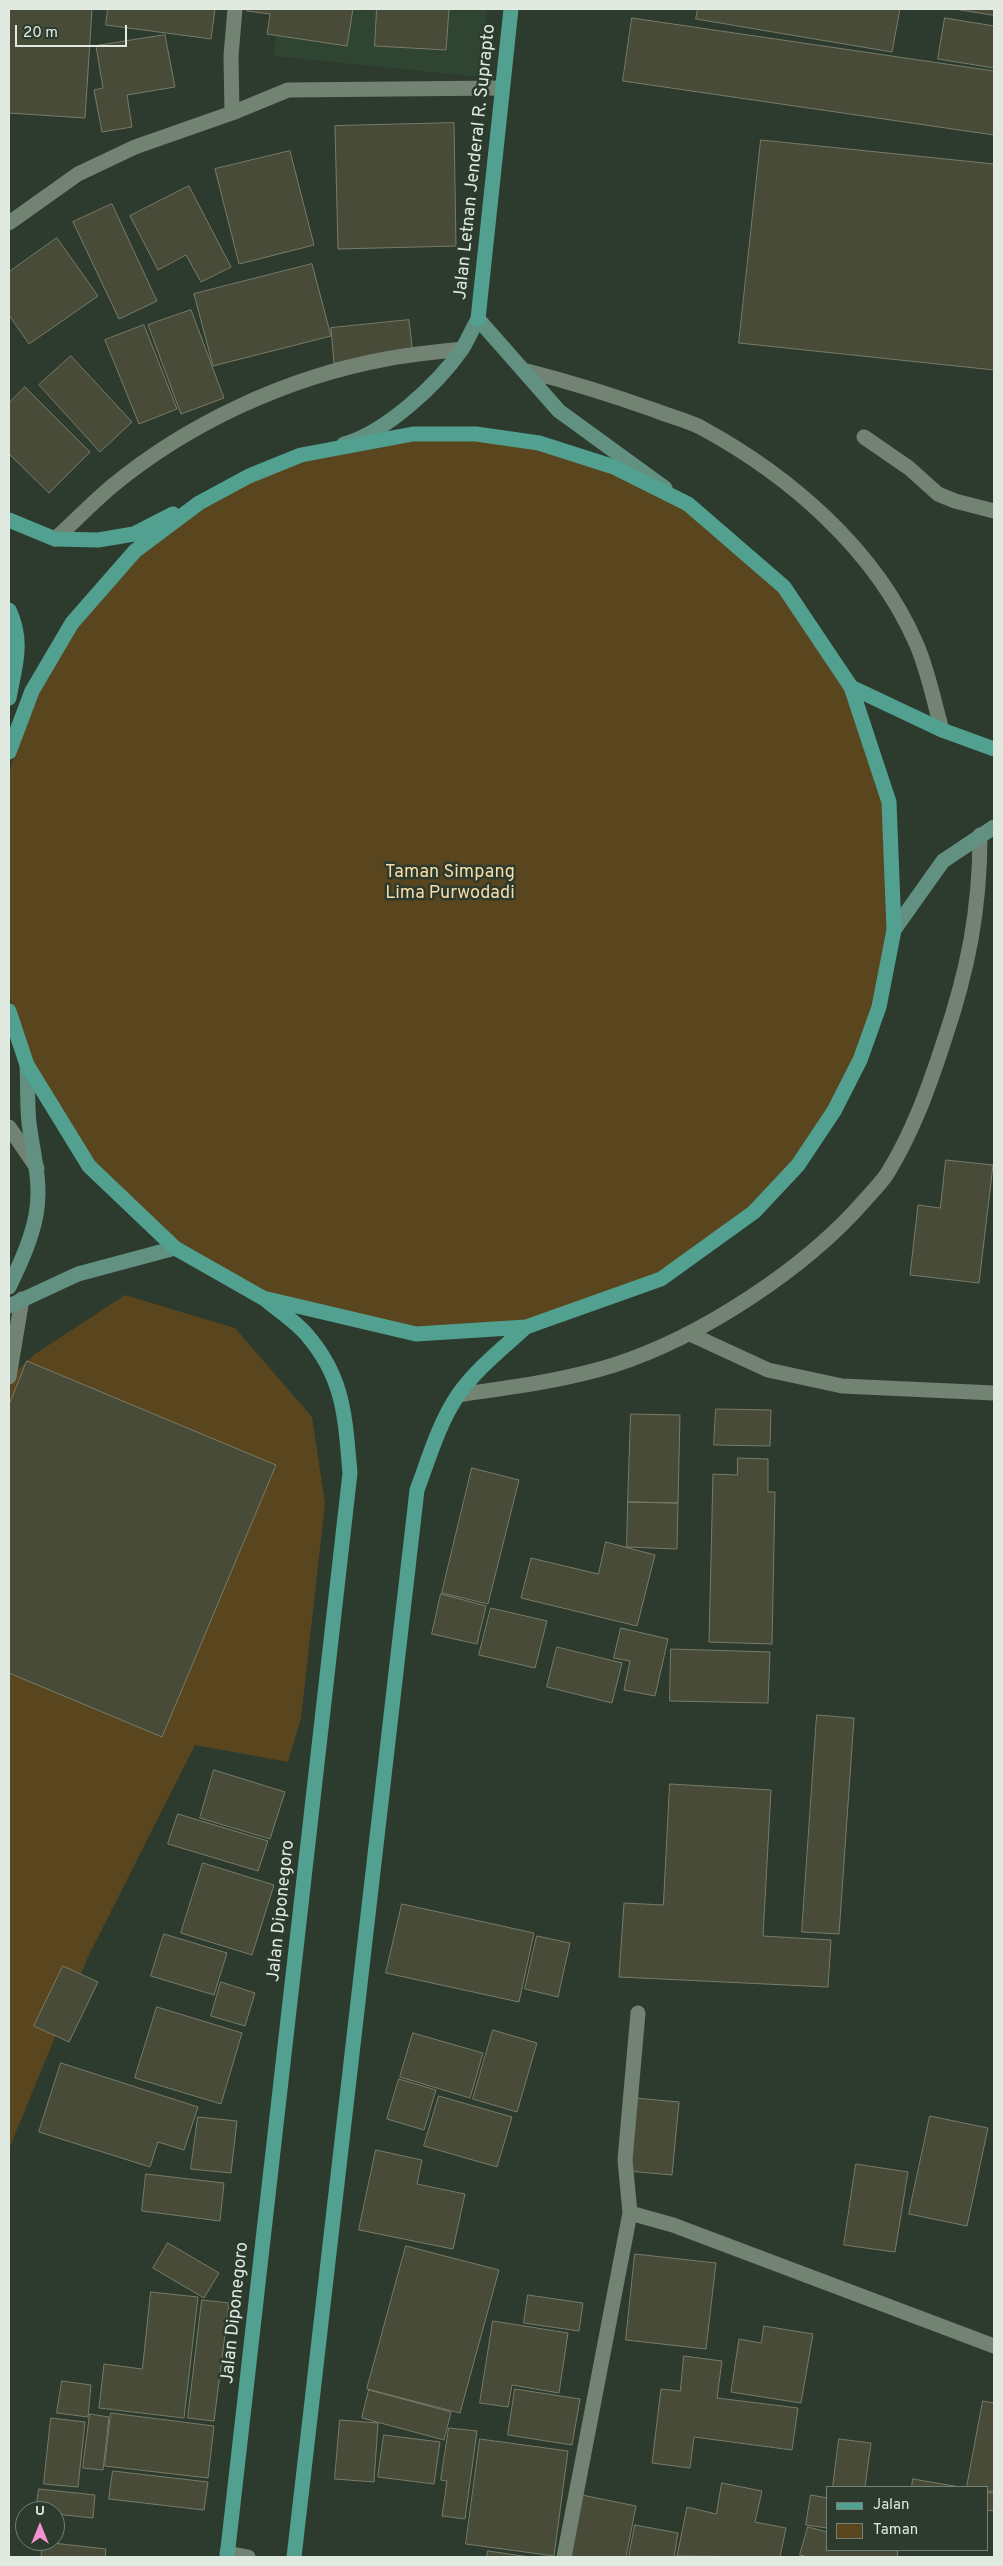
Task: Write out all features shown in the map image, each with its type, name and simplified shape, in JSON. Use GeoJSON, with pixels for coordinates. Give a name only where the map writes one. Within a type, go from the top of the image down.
{"type":"FeatureCollection","features":[{"type":"Feature","properties":{"kind":"main road","name":"Jalan Letnan Jenderal R. Suprapto"},"geometry":{"type":"LineString","coordinates":[[478,318],[501,88],[511,9]]}},
{"type":"Feature","properties":{"kind":"main road"},"geometry":{"type":"LineString","coordinates":[[9,520],[55,539],[98,540],[134,534],[248,476],[301,455],[350,442],[389,421],[414,402],[462,349],[478,318],[527,371],[559,411],[688,504],[784,587],[851,687],[889,802],[894,930],[879,1007],[860,1060],[834,1111],[791,1172],[754,1212],[661,1279],[526,1327],[416,1334],[263,1298],[175,1248],[89,1166],[27,1065],[9,1011]]}},
{"type":"Feature","properties":{"kind":"main road"},"geometry":{"type":"LineString","coordinates":[[301,455],[413,434],[476,434],[539,443],[614,467],[688,504]]}},
{"type":"Feature","properties":{"kind":"main road"},"geometry":{"type":"LineString","coordinates":[[9,752],[32,691],[72,623],[136,551],[199,503],[248,476]]}},
{"type":"Feature","properties":{"kind":"main road"},"geometry":{"type":"LineString","coordinates":[[9,698],[19,648],[11,623]]}},
{"type":"Feature","properties":{"kind":"main road"},"geometry":{"type":"LineString","coordinates":[[851,687],[942,730],[994,749]]}},
{"type":"Feature","properties":{"kind":"main road"},"geometry":{"type":"LineString","coordinates":[[894,930],[943,861],[994,827]]}},
{"type":"Feature","properties":{"kind":"main road"},"geometry":{"type":"LineString","coordinates":[[9,1287],[25,1254],[36,1215],[38,1169],[29,1124],[27,1065]]}},
{"type":"Feature","properties":{"kind":"main road"},"geometry":{"type":"LineString","coordinates":[[15,1302],[78,1274],[175,1248]]}},
{"type":"Feature","properties":{"kind":"main road","name":"Jalan Diponegoro"},"geometry":{"type":"LineString","coordinates":[[227,2555],[350,1473],[345,1419],[335,1375],[307,1335],[263,1298]]}},
{"type":"Feature","properties":{"kind":"main road"},"geometry":{"type":"LineString","coordinates":[[294,2557],[418,1490],[435,1442],[458,1395],[490,1359],[526,1327]]}},
{"type":"Feature","properties":{"kind":"street"},"geometry":{"type":"LineString","coordinates":[[232,113],[230,56],[235,9]]}},
{"type":"Feature","properties":{"kind":"street"},"geometry":{"type":"LineString","coordinates":[[9,223],[78,174],[136,147],[232,113],[288,90],[501,88]]}},
{"type":"Feature","properties":{"kind":"street"},"geometry":{"type":"LineString","coordinates":[[55,539],[111,487],[173,442],[240,406],[312,378],[386,359],[462,349]]}},
{"type":"Feature","properties":{"kind":"street"},"geometry":{"type":"LineString","coordinates":[[527,371],[588,388],[698,426],[758,462],[808,502],[855,549],[886,587],[917,644],[942,730]]}},
{"type":"Feature","properties":{"kind":"street"},"geometry":{"type":"LineString","coordinates":[[864,437],[909,468],[938,494],[955,501],[994,511]]}},
{"type":"Feature","properties":{"kind":"street"},"geometry":{"type":"LineString","coordinates":[[458,1395],[555,1380],[615,1364],[690,1334],[773,1282],[812,1253],[842,1226],[886,1175],[921,1111],[954,1011],[972,945],[980,882],[980,835]]}},
{"type":"Feature","properties":{"kind":"street"},"geometry":{"type":"LineString","coordinates":[[9,1127],[38,1169]]}},
{"type":"Feature","properties":{"kind":"street"},"geometry":{"type":"LineString","coordinates":[[9,1376],[15,1302]]}},
{"type":"Feature","properties":{"kind":"street"},"geometry":{"type":"LineString","coordinates":[[690,1334],[768,1370],[842,1386],[994,1393]]}},
{"type":"Feature","properties":{"kind":"street"},"geometry":{"type":"LineString","coordinates":[[564,2557],[630,2213],[625,2160],[638,2013]]}},
{"type":"Feature","properties":{"kind":"street"},"geometry":{"type":"LineString","coordinates":[[630,2213],[673,2225],[994,2346]]}},
{"type":"Feature","properties":{"kind":"street"},"geometry":{"type":"LineString","coordinates":[[227,2555],[248,2557]]}},
{"type":"Feature","properties":{"kind":"shaded area"},"geometry":{"type":"Polygon","coordinates":[[[279,9],[487,9],[480,77],[274,56],[279,9]]]}},
{"type":"Feature","properties":{"kind":"green space","name":"Taman Simpang Lima Purwodadi"},"geometry":{"type":"Polygon","coordinates":[[[444,435],[488,438],[532,444],[574,455],[616,470],[655,488],[693,511],[729,537],[791,599],[817,635],[840,673],[858,712],[873,754],[884,796],[893,884],[890,928],[884,972],[873,1014],[858,1056],[840,1095],[817,1133],[791,1169],[729,1231],[693,1257],[655,1280],[616,1298],[574,1313],[532,1324],[488,1330],[444,1333],[400,1330],[356,1324],[314,1313],[272,1298],[233,1280],[195,1257],[159,1231],[97,1169],[71,1133],[48,1095],[30,1056],[15,1014],[4,972],[-1,935],[-1,833],[4,796],[15,754],[30,712],[48,673],[71,635],[97,599],[159,537],[195,511],[233,488],[272,470],[314,455],[356,444],[400,438],[444,435]]]}},
{"type":"Feature","properties":{"kind":"green space"},"geometry":{"type":"Polygon","coordinates":[[[125,1295],[235,1328],[312,1417],[325,1503],[301,1718],[288,1762],[195,1745],[88,1957],[9,2149],[9,1378],[35,1354],[125,1295]]]}},
{"type":"Feature","properties":{"kind":"building"},"geometry":{"type":"Polygon","coordinates":[[[9,9],[92,9],[85,118],[9,113],[9,9]]]}},
{"type":"Feature","properties":{"kind":"building"},"geometry":{"type":"Polygon","coordinates":[[[108,9],[215,9],[211,39],[106,25],[108,9]]]}},
{"type":"Feature","properties":{"kind":"building"},"geometry":{"type":"Polygon","coordinates":[[[248,9],[353,9],[347,46],[267,34],[270,14],[247,11],[248,9]]]}},
{"type":"Feature","properties":{"kind":"building"},"geometry":{"type":"Polygon","coordinates":[[[377,9],[449,9],[446,50],[375,46],[377,9]]]}},
{"type":"Feature","properties":{"kind":"building"},"geometry":{"type":"Polygon","coordinates":[[[698,9],[900,9],[892,52],[696,19],[698,9]]]}},
{"type":"Feature","properties":{"kind":"building"},"geometry":{"type":"Polygon","coordinates":[[[955,9],[994,9],[994,15],[955,9]]]}},
{"type":"Feature","properties":{"kind":"building"},"geometry":{"type":"Polygon","coordinates":[[[632,18],[994,71],[994,135],[623,81],[632,18]]]}},
{"type":"Feature","properties":{"kind":"building"},"geometry":{"type":"Polygon","coordinates":[[[945,18],[994,26],[994,68],[938,59],[945,18]]]}},
{"type":"Feature","properties":{"kind":"building"},"geometry":{"type":"Polygon","coordinates":[[[165,35],[175,87],[127,95],[132,127],[102,132],[94,90],[103,88],[96,46],[165,35]]]}},
{"type":"Feature","properties":{"kind":"building"},"geometry":{"type":"Polygon","coordinates":[[[454,123],[456,246],[338,249],[335,126],[454,123]]]}},
{"type":"Feature","properties":{"kind":"building"},"geometry":{"type":"Polygon","coordinates":[[[761,140],[994,164],[994,370],[739,343],[761,140]]]}},
{"type":"Feature","properties":{"kind":"building"},"geometry":{"type":"Polygon","coordinates":[[[290,151],[314,245],[239,264],[215,169],[290,151]]]}},
{"type":"Feature","properties":{"kind":"building"},"geometry":{"type":"Polygon","coordinates":[[[189,186],[231,267],[201,282],[186,255],[158,270],[130,216],[189,186]]]}},
{"type":"Feature","properties":{"kind":"building"},"geometry":{"type":"Polygon","coordinates":[[[112,204],[157,301],[119,319],[73,222],[112,204]]]}},
{"type":"Feature","properties":{"kind":"building"},"geometry":{"type":"Polygon","coordinates":[[[57,238],[98,296],[29,344],[9,315],[9,272],[57,238]]]}},
{"type":"Feature","properties":{"kind":"building"},"geometry":{"type":"Polygon","coordinates":[[[312,264],[331,336],[213,366],[194,294],[312,264]]]}},
{"type":"Feature","properties":{"kind":"building"},"geometry":{"type":"Polygon","coordinates":[[[191,310],[224,398],[181,414],[148,325],[191,310]]]}},
{"type":"Feature","properties":{"kind":"building"},"geometry":{"type":"Polygon","coordinates":[[[409,320],[413,355],[334,363],[331,328],[409,320]]]}},
{"type":"Feature","properties":{"kind":"building"},"geometry":{"type":"Polygon","coordinates":[[[144,325],[177,409],[139,424],[105,340],[144,325]]]}},
{"type":"Feature","properties":{"kind":"building"},"geometry":{"type":"Polygon","coordinates":[[[71,356],[132,422],[100,452],[39,385],[71,356]]]}},
{"type":"Feature","properties":{"kind":"building"},"geometry":{"type":"Polygon","coordinates":[[[25,387],[90,452],[49,493],[9,454],[9,403],[25,387]]]}},
{"type":"Feature","properties":{"kind":"building"},"geometry":{"type":"Polygon","coordinates":[[[946,1160],[993,1165],[979,1283],[910,1275],[918,1205],[940,1208],[946,1160]]]}},
{"type":"Feature","properties":{"kind":"building"},"geometry":{"type":"Polygon","coordinates":[[[27,1361],[276,1465],[162,1737],[9,1673],[9,1405],[27,1361]]]}},
{"type":"Feature","properties":{"kind":"building"},"geometry":{"type":"Polygon","coordinates":[[[716,1409],[771,1410],[770,1446],[714,1445],[716,1409]]]}},
{"type":"Feature","properties":{"kind":"building"},"geometry":{"type":"Polygon","coordinates":[[[631,1414],[680,1415],[678,1503],[628,1502],[631,1414]]]}},
{"type":"Feature","properties":{"kind":"building"},"geometry":{"type":"Polygon","coordinates":[[[738,1458],[768,1459],[768,1492],[775,1492],[772,1644],[709,1642],[713,1474],[737,1475],[738,1458]]]}},
{"type":"Feature","properties":{"kind":"building"},"geometry":{"type":"Polygon","coordinates":[[[472,1468],[519,1480],[488,1604],[442,1593],[472,1468]]]}},
{"type":"Feature","properties":{"kind":"building"},"geometry":{"type":"Polygon","coordinates":[[[628,1502],[678,1503],[677,1549],[627,1547],[628,1502]]]}},
{"type":"Feature","properties":{"kind":"building"},"geometry":{"type":"Polygon","coordinates":[[[606,1542],[655,1555],[637,1626],[521,1598],[531,1558],[598,1574],[606,1542]]]}},
{"type":"Feature","properties":{"kind":"building"},"geometry":{"type":"Polygon","coordinates":[[[441,1594],[486,1606],[477,1644],[432,1634],[441,1594]]]}},
{"type":"Feature","properties":{"kind":"building"},"geometry":{"type":"Polygon","coordinates":[[[491,1608],[547,1621],[535,1668],[479,1655],[491,1608]]]}},
{"type":"Feature","properties":{"kind":"building"},"geometry":{"type":"Polygon","coordinates":[[[621,1628],[668,1639],[655,1696],[624,1690],[630,1661],[614,1658],[621,1628]]]}},
{"type":"Feature","properties":{"kind":"building"},"geometry":{"type":"Polygon","coordinates":[[[557,1647],[622,1663],[612,1703],[547,1687],[557,1647]]]}},
{"type":"Feature","properties":{"kind":"building"},"geometry":{"type":"Polygon","coordinates":[[[671,1649],[770,1652],[768,1703],[670,1701],[671,1649]]]}},
{"type":"Feature","properties":{"kind":"building"},"geometry":{"type":"Polygon","coordinates":[[[817,1715],[854,1718],[839,1934],[802,1932],[817,1715]]]}},
{"type":"Feature","properties":{"kind":"building"},"geometry":{"type":"Polygon","coordinates":[[[214,1770],[285,1792],[270,1839],[200,1818],[214,1770]]]}},
{"type":"Feature","properties":{"kind":"building"},"geometry":{"type":"Polygon","coordinates":[[[670,1784],[771,1790],[763,1936],[831,1940],[828,1987],[619,1977],[624,1903],[663,1905],[670,1784]]]}},
{"type":"Feature","properties":{"kind":"building"},"geometry":{"type":"Polygon","coordinates":[[[178,1814],[268,1841],[258,1871],[168,1844],[178,1814]]]}},
{"type":"Feature","properties":{"kind":"building"},"geometry":{"type":"Polygon","coordinates":[[[203,1863],[274,1885],[252,1955],[181,1933],[203,1863]]]}},
{"type":"Feature","properties":{"kind":"building"},"geometry":{"type":"Polygon","coordinates":[[[402,1904],[534,1933],[519,2002],[386,1973],[402,1904]]]}},
{"type":"Feature","properties":{"kind":"building"},"geometry":{"type":"Polygon","coordinates":[[[164,1934],[227,1953],[214,1995],[151,1976],[164,1934]]]}},
{"type":"Feature","properties":{"kind":"building"},"geometry":{"type":"Polygon","coordinates":[[[537,1936],[570,1943],[558,1997],[525,1989],[537,1936]]]}},
{"type":"Feature","properties":{"kind":"building"},"geometry":{"type":"Polygon","coordinates":[[[63,1966],[98,1982],[69,2042],[34,2026],[63,1966]]]}},
{"type":"Feature","properties":{"kind":"building"},"geometry":{"type":"Polygon","coordinates":[[[221,1982],[255,1993],[245,2026],[211,2016],[221,1982]]]}},
{"type":"Feature","properties":{"kind":"building"},"geometry":{"type":"Polygon","coordinates":[[[157,2007],[242,2033],[221,2104],[135,2078],[157,2007]]]}},
{"type":"Feature","properties":{"kind":"building"},"geometry":{"type":"Polygon","coordinates":[[[493,2030],[537,2043],[517,2112],[473,2099],[493,2030]]]}},
{"type":"Feature","properties":{"kind":"building"},"geometry":{"type":"Polygon","coordinates":[[[413,2033],[483,2053],[470,2098],[400,2077],[413,2033]]]}},
{"type":"Feature","properties":{"kind":"building"},"geometry":{"type":"Polygon","coordinates":[[[61,2063],[198,2107],[184,2150],[158,2142],[150,2167],[39,2132],[61,2063]]]}},
{"type":"Feature","properties":{"kind":"building"},"geometry":{"type":"Polygon","coordinates":[[[399,2079],[436,2090],[424,2130],[387,2119],[399,2079]]]}},
{"type":"Feature","properties":{"kind":"building"},"geometry":{"type":"Polygon","coordinates":[[[439,2096],[512,2117],[497,2167],[424,2146],[439,2096]]]}},
{"type":"Feature","properties":{"kind":"building"},"geometry":{"type":"Polygon","coordinates":[[[635,2098],[679,2102],[672,2175],[628,2171],[635,2098]]]}},
{"type":"Feature","properties":{"kind":"building"},"geometry":{"type":"Polygon","coordinates":[[[930,2116],[988,2128],[967,2226],[909,2214],[930,2116]]]}},
{"type":"Feature","properties":{"kind":"building"},"geometry":{"type":"Polygon","coordinates":[[[198,2117],[237,2121],[231,2173],[191,2169],[198,2117]]]}},
{"type":"Feature","properties":{"kind":"building"},"geometry":{"type":"Polygon","coordinates":[[[376,2150],[422,2160],[417,2184],[465,2194],[453,2249],[359,2230],[376,2150]]]}},
{"type":"Feature","properties":{"kind":"building"},"geometry":{"type":"Polygon","coordinates":[[[856,2164],[908,2172],[895,2252],[844,2245],[856,2164]]]}},
{"type":"Feature","properties":{"kind":"building"},"geometry":{"type":"Polygon","coordinates":[[[146,2174],[224,2183],[220,2221],[142,2211],[146,2174]]]}},
{"type":"Feature","properties":{"kind":"building"},"geometry":{"type":"Polygon","coordinates":[[[168,2243],[219,2273],[204,2298],[153,2268],[168,2243]]]}},
{"type":"Feature","properties":{"kind":"building"},"geometry":{"type":"Polygon","coordinates":[[[406,2246],[499,2270],[460,2413],[367,2389],[406,2246]]]}},
{"type":"Feature","properties":{"kind":"building"},"geometry":{"type":"Polygon","coordinates":[[[635,2254],[716,2263],[706,2349],[626,2340],[635,2254]]]}},
{"type":"Feature","properties":{"kind":"building"},"geometry":{"type":"Polygon","coordinates":[[[151,2292],[198,2297],[184,2418],[99,2408],[104,2364],[142,2369],[151,2292]]]}},
{"type":"Feature","properties":{"kind":"building"},"geometry":{"type":"Polygon","coordinates":[[[528,2295],[583,2303],[579,2331],[524,2323],[528,2295]]]}},
{"type":"Feature","properties":{"kind":"building"},"geometry":{"type":"Polygon","coordinates":[[[202,2300],[229,2303],[214,2421],[188,2418],[202,2300]]]}},
{"type":"Feature","properties":{"kind":"building"},"geometry":{"type":"Polygon","coordinates":[[[493,2321],[568,2333],[559,2393],[512,2385],[508,2407],[480,2403],[493,2321]]]}},
{"type":"Feature","properties":{"kind":"building"},"geometry":{"type":"Polygon","coordinates":[[[764,2326],[813,2334],[801,2403],[731,2392],[739,2339],[761,2343],[764,2326]]]}},
{"type":"Feature","properties":{"kind":"building"},"geometry":{"type":"Polygon","coordinates":[[[684,2356],[722,2361],[717,2398],[798,2408],[792,2450],[694,2437],[690,2468],[652,2463],[661,2389],[680,2391],[684,2356]]]}},
{"type":"Feature","properties":{"kind":"building"},"geometry":{"type":"Polygon","coordinates":[[[62,2381],[91,2385],[88,2417],[57,2413],[62,2381]]]}},
{"type":"Feature","properties":{"kind":"building"},"geometry":{"type":"Polygon","coordinates":[[[515,2389],[580,2399],[572,2445],[508,2435],[515,2389]]]}},
{"type":"Feature","properties":{"kind":"building"},"geometry":{"type":"Polygon","coordinates":[[[369,2390],[451,2412],[444,2440],[362,2418],[369,2390]]]}},
{"type":"Feature","properties":{"kind":"building"},"geometry":{"type":"Polygon","coordinates":[[[983,2401],[994,2403],[994,2492],[988,2491],[988,2486],[967,2486],[983,2401]]]}},
{"type":"Feature","properties":{"kind":"building"},"geometry":{"type":"Polygon","coordinates":[[[111,2413],[214,2426],[208,2478],[105,2466],[111,2413]]]}},
{"type":"Feature","properties":{"kind":"building"},"geometry":{"type":"Polygon","coordinates":[[[90,2414],[109,2417],[103,2470],[83,2468],[90,2414]]]}},
{"type":"Feature","properties":{"kind":"building"},"geometry":{"type":"Polygon","coordinates":[[[51,2418],[85,2422],[78,2487],[44,2484],[51,2418]]]}},
{"type":"Feature","properties":{"kind":"building"},"geometry":{"type":"Polygon","coordinates":[[[340,2420],[378,2423],[374,2482],[335,2479],[340,2420]]]}},
{"type":"Feature","properties":{"kind":"building"},"geometry":{"type":"Polygon","coordinates":[[[449,2428],[477,2431],[465,2519],[442,2516],[447,2481],[441,2480],[449,2428]]]}},
{"type":"Feature","properties":{"kind":"building"},"geometry":{"type":"Polygon","coordinates":[[[384,2435],[440,2442],[434,2484],[378,2477],[384,2435]]]}},
{"type":"Feature","properties":{"kind":"building"},"geometry":{"type":"Polygon","coordinates":[[[480,2439],[568,2451],[554,2556],[466,2544],[480,2439]]]}},
{"type":"Feature","properties":{"kind":"building"},"geometry":{"type":"Polygon","coordinates":[[[839,2439],[871,2443],[865,2486],[833,2486],[839,2439]]]}},
{"type":"Feature","properties":{"kind":"building"},"geometry":{"type":"Polygon","coordinates":[[[113,2471],[208,2482],[204,2510],[109,2499],[113,2471]]]}},
{"type":"Feature","properties":{"kind":"building"},"geometry":{"type":"Polygon","coordinates":[[[913,2479],[954,2486],[912,2486],[913,2479]]]}},
{"type":"Feature","properties":{"kind":"building"},"geometry":{"type":"Polygon","coordinates":[[[722,2483],[762,2491],[755,2522],[786,2528],[780,2557],[677,2556],[687,2507],[716,2514],[722,2483]]]}},
{"type":"Feature","properties":{"kind":"building"},"geometry":{"type":"Polygon","coordinates":[[[39,2489],[95,2495],[93,2518],[65,2515],[65,2501],[37,2501],[39,2489]]]}},
{"type":"Feature","properties":{"kind":"building"},"geometry":{"type":"Polygon","coordinates":[[[988,2492],[994,2494],[994,2511],[988,2510],[988,2492]]]}},
{"type":"Feature","properties":{"kind":"building"},"geometry":{"type":"Polygon","coordinates":[[[582,2495],[636,2506],[626,2557],[570,2557],[582,2495]]]}},
{"type":"Feature","properties":{"kind":"building"},"geometry":{"type":"Polygon","coordinates":[[[811,2495],[826,2498],[826,2528],[806,2525],[811,2495]]]}},
{"type":"Feature","properties":{"kind":"building"},"geometry":{"type":"Polygon","coordinates":[[[635,2525],[678,2533],[674,2557],[629,2557],[635,2525]]]}},
{"type":"Feature","properties":{"kind":"building"},"geometry":{"type":"Polygon","coordinates":[[[808,2527],[826,2532],[826,2551],[898,2551],[897,2557],[808,2557],[800,2555],[808,2527]]]}},
{"type":"Feature","properties":{"kind":"building"},"geometry":{"type":"Polygon","coordinates":[[[65,2544],[106,2549],[105,2557],[41,2557],[42,2551],[65,2551],[65,2544]]]}},
{"type":"Feature","properties":{"kind":"building"},"geometry":{"type":"Polygon","coordinates":[[[488,2551],[530,2557],[487,2557],[488,2551]]]}}]}
